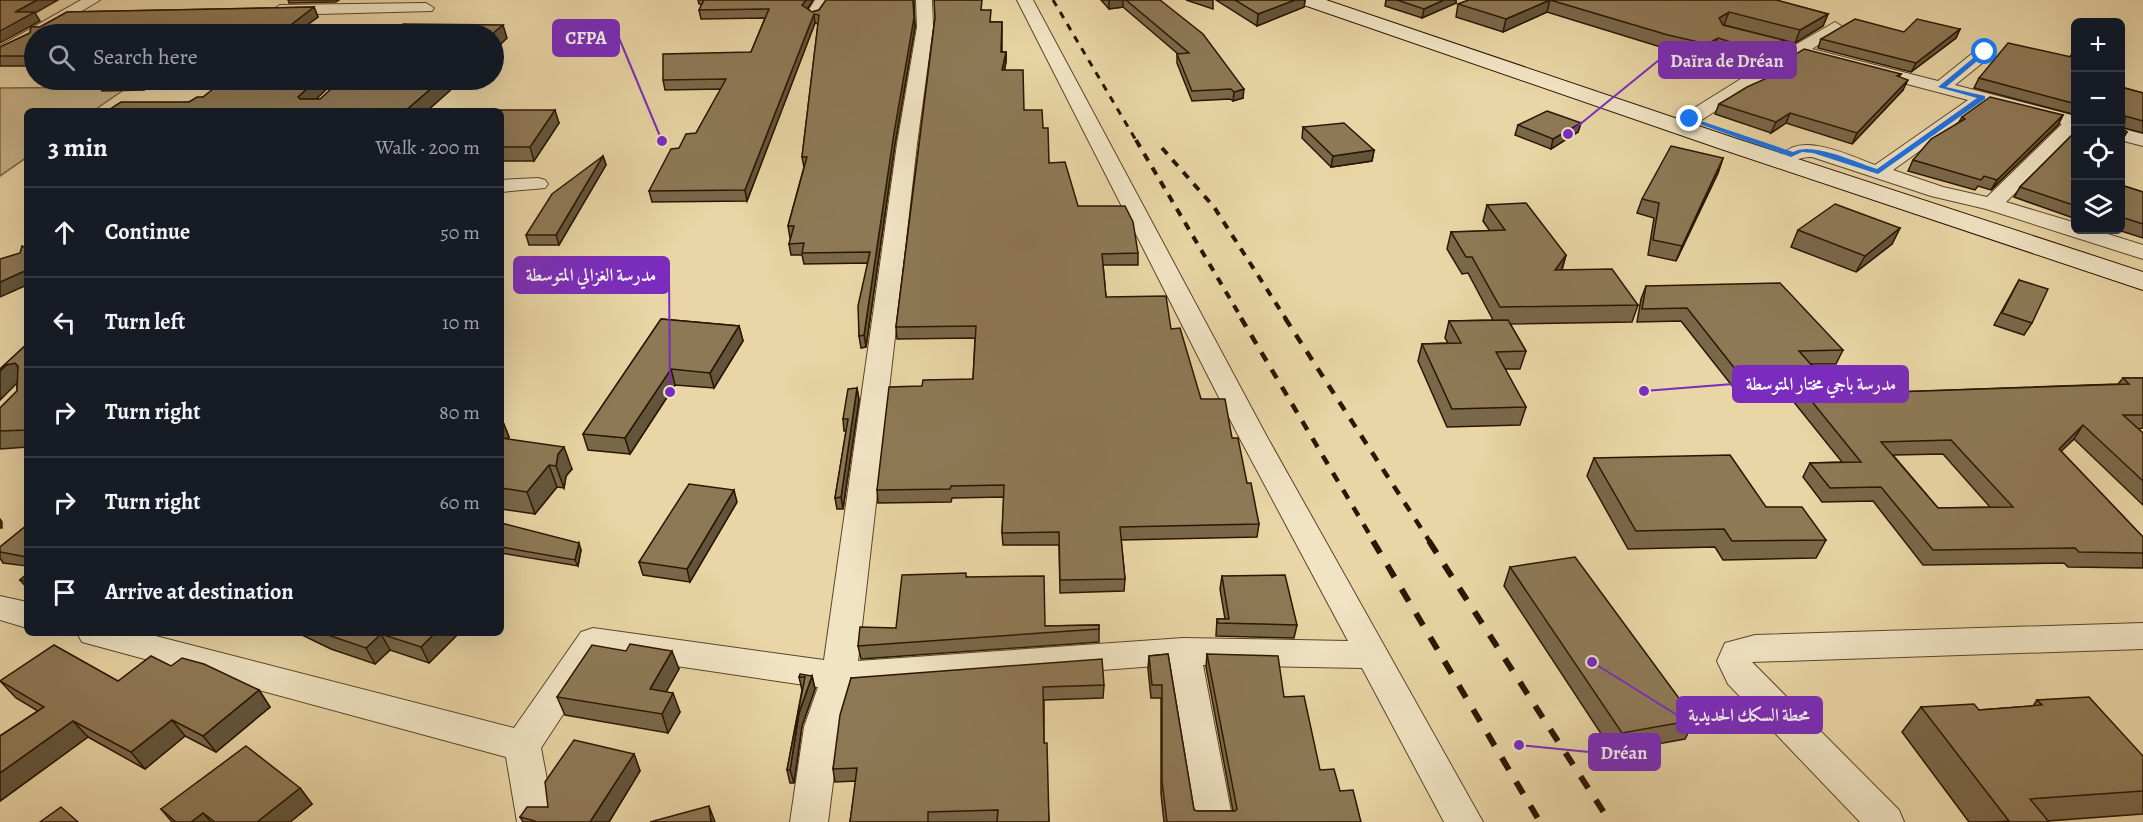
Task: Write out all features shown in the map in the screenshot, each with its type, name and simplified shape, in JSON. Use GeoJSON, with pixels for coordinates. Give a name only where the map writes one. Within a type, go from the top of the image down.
{"type":"FeatureCollection","features":[{"type":"Feature","properties":{"kind":"main road"},"geometry":{"type":"LineString","coordinates":[[1308,0],[1729,144],[2143,281]]}},
{"type":"Feature","properties":{"kind":"main road"},"geometry":{"type":"LineString","coordinates":[[1335,0],[1793,155],[2143,268]]}},
{"type":"Feature","properties":{"kind":"street"},"geometry":{"type":"LineString","coordinates":[[51,24],[92,0]]}},
{"type":"Feature","properties":{"kind":"street"},"geometry":{"type":"LineString","coordinates":[[411,21],[426,8],[441,0]]}},
{"type":"Feature","properties":{"kind":"street"},"geometry":{"type":"LineString","coordinates":[[814,14],[823,0]]}},
{"type":"Feature","properties":{"kind":"street"},"geometry":{"type":"LineString","coordinates":[[809,822],[822,727],[839,676],[907,144],[925,27],[924,0]]}},
{"type":"Feature","properties":{"kind":"street"},"geometry":{"type":"LineString","coordinates":[[1025,0],[1252,435],[1464,822]]}},
{"type":"Feature","properties":{"kind":"street"},"geometry":{"type":"LineString","coordinates":[[260,10],[426,8]]}},
{"type":"Feature","properties":{"kind":"street"},"geometry":{"type":"LineString","coordinates":[[70,13],[106,12]]}},
{"type":"Feature","properties":{"kind":"street"},"geometry":{"type":"LineString","coordinates":[[1690,119],[1835,27]]}},
{"type":"Feature","properties":{"kind":"street"},"geometry":{"type":"LineString","coordinates":[[1725,32],[2071,121]]}},
{"type":"Feature","properties":{"kind":"street"},"geometry":{"type":"LineString","coordinates":[[0,53],[24,39]]}},
{"type":"Feature","properties":{"kind":"street"},"geometry":{"type":"LineString","coordinates":[[1942,87],[1985,52]]}},
{"type":"Feature","properties":{"kind":"street"},"geometry":{"type":"LineString","coordinates":[[1878,172],[1982,98]]}},
{"type":"Feature","properties":{"kind":"street"},"geometry":{"type":"LineString","coordinates":[[1992,204],[2071,126]]}},
{"type":"Feature","properties":{"kind":"street"},"geometry":{"type":"LineString","coordinates":[[2125,135],[2143,140]]}},
{"type":"Feature","properties":{"kind":"street"},"geometry":{"type":"LineString","coordinates":[[1793,155],[1801,150],[1814,151],[1949,195],[1992,204],[2143,252]]}},
{"type":"Feature","properties":{"kind":"street"},"geometry":{"type":"LineString","coordinates":[[504,186],[538,184]]}},
{"type":"Feature","properties":{"kind":"street"},"geometry":{"type":"LineString","coordinates":[[0,608],[24,614]]}},
{"type":"Feature","properties":{"kind":"street"},"geometry":{"type":"LineString","coordinates":[[105,636],[522,746]]}},
{"type":"Feature","properties":{"kind":"street"},"geometry":{"type":"LineString","coordinates":[[1885,822],[1740,674],[1734,658],[1737,652],[1755,648],[2143,636]]}},
{"type":"Feature","properties":{"kind":"street"},"geometry":{"type":"LineString","coordinates":[[536,822],[522,746],[593,641],[839,676],[1183,651],[1372,655]]}},
{"type":"Feature","properties":{"kind":"street"},"geometry":{"type":"LineString","coordinates":[[1183,651],[1214,822]]}},
{"type":"Feature","properties":{"kind":"shaded area"},"geometry":{"type":"Polygon","coordinates":[[[0,88],[124,90],[97,108],[24,108],[24,159],[0,176],[0,88]]]}},
{"type":"Feature","properties":{"kind":"building"},"geometry":{"type":"Polygon","coordinates":[[[0,0],[37,0],[15,12],[35,12],[0,31],[0,0]]]}},
{"type":"Feature","properties":{"kind":"building"},"geometry":{"type":"Polygon","coordinates":[[[704,0],[806,0],[802,5],[812,12],[819,10],[826,0],[913,0],[914,18],[894,133],[864,335],[859,336],[858,306],[870,252],[802,253],[804,243],[789,244],[794,226],[788,226],[807,157],[802,157],[819,15],[814,14],[745,190],[649,191],[671,149],[679,148],[686,134],[696,133],[726,79],[663,80],[663,54],[751,52],[769,9],[699,10],[704,0]]]}},
{"type":"Feature","properties":{"kind":"building"},"geometry":{"type":"Polygon","coordinates":[[[934,0],[982,0],[981,10],[991,10],[990,22],[1002,22],[1001,52],[1006,52],[1002,70],[1023,70],[1024,110],[1042,110],[1043,128],[1048,128],[1049,163],[1065,162],[1078,206],[1125,206],[1133,222],[1138,253],[1102,254],[1106,297],[1166,296],[1171,329],[1180,328],[1201,399],[1225,399],[1232,438],[1238,438],[1247,483],[1251,483],[1259,524],[1120,527],[1125,579],[1060,580],[1059,532],[1002,533],[1004,485],[951,486],[950,489],[877,490],[889,387],[922,386],[923,380],[973,379],[976,326],[896,327],[935,18],[934,0]]]}},
{"type":"Feature","properties":{"kind":"building"},"geometry":{"type":"Polygon","coordinates":[[[1126,0],[1160,0],[1203,34],[1244,89],[1234,92],[1231,89],[1192,91],[1177,54],[1189,53],[1126,0]]]}},
{"type":"Feature","properties":{"kind":"building"},"geometry":{"type":"Polygon","coordinates":[[[1235,0],[1295,0],[1258,14],[1235,0]]]}},
{"type":"Feature","properties":{"kind":"building"},"geometry":{"type":"Polygon","coordinates":[[[1397,0],[1444,0],[1424,9],[1397,0]]]}},
{"type":"Feature","properties":{"kind":"building"},"geometry":{"type":"Polygon","coordinates":[[[1469,0],[1550,0],[1506,19],[1458,4],[1469,0]]]}},
{"type":"Feature","properties":{"kind":"building"},"geometry":{"type":"Polygon","coordinates":[[[1550,0],[1776,0],[1828,14],[1800,30],[1729,12],[1719,18],[1723,25],[1783,40],[1763,52],[1718,38],[1707,44],[1668,35],[1550,0]]]}},
{"type":"Feature","properties":{"kind":"building"},"geometry":{"type":"Polygon","coordinates":[[[314,7],[292,24],[45,24],[67,12],[314,7]]]}},
{"type":"Feature","properties":{"kind":"building"},"geometry":{"type":"Polygon","coordinates":[[[1855,19],[1904,32],[1917,19],[1960,29],[1916,63],[1821,39],[1855,19]]]}},
{"type":"Feature","properties":{"kind":"building"},"geometry":{"type":"Polygon","coordinates":[[[24,36],[24,56],[0,56],[0,47],[24,36]]]}},
{"type":"Feature","properties":{"kind":"building"},"geometry":{"type":"Polygon","coordinates":[[[2008,43],[2071,57],[2071,103],[1979,78],[2008,43]]]}},
{"type":"Feature","properties":{"kind":"building"},"geometry":{"type":"Polygon","coordinates":[[[1804,49],[1901,74],[1897,76],[1908,80],[1857,133],[1790,113],[1776,122],[1719,104],[1747,87],[1794,66],[1783,62],[1804,49]]]}},
{"type":"Feature","properties":{"kind":"building"},"geometry":{"type":"Polygon","coordinates":[[[2125,88],[2143,93],[2143,121],[2125,116],[2125,88]]]}},
{"type":"Feature","properties":{"kind":"building"},"geometry":{"type":"Polygon","coordinates":[[[212,90],[305,90],[298,97],[300,99],[320,99],[330,90],[429,90],[408,108],[112,108],[121,102],[189,102],[197,97],[203,97],[212,90]]]}},
{"type":"Feature","properties":{"kind":"building"},"geometry":{"type":"Polygon","coordinates":[[[1990,97],[2063,115],[1997,180],[1984,176],[1981,180],[1913,160],[1931,139],[1965,119],[1962,117],[1990,97]]]}},
{"type":"Feature","properties":{"kind":"building"},"geometry":{"type":"Polygon","coordinates":[[[504,110],[555,110],[530,147],[504,147],[504,110]]]}},
{"type":"Feature","properties":{"kind":"building"},"geometry":{"type":"Polygon","coordinates":[[[1547,111],[1581,123],[1553,139],[1518,125],[1547,111]]]}},
{"type":"Feature","properties":{"kind":"building"},"geometry":{"type":"Polygon","coordinates":[[[1344,123],[1374,150],[1333,156],[1303,127],[1344,123]]]}},
{"type":"Feature","properties":{"kind":"building"},"geometry":{"type":"Polygon","coordinates":[[[2071,136],[2071,204],[2020,187],[2071,136]]]}},
{"type":"Feature","properties":{"kind":"building"},"geometry":{"type":"Polygon","coordinates":[[[1671,146],[1723,158],[1682,246],[1653,240],[1659,203],[1642,199],[1671,146]]]}},
{"type":"Feature","properties":{"kind":"building"},"geometry":{"type":"Polygon","coordinates":[[[603,156],[556,235],[526,235],[552,194],[603,156]]]}},
{"type":"Feature","properties":{"kind":"building"},"geometry":{"type":"Polygon","coordinates":[[[2125,186],[2143,192],[2143,224],[2125,218],[2125,186]]]}},
{"type":"Feature","properties":{"kind":"building"},"geometry":{"type":"Polygon","coordinates":[[[1526,203],[1566,255],[1555,270],[1612,269],[1638,305],[1500,307],[1472,257],[1466,257],[1451,232],[1505,230],[1487,205],[1526,203]]]}},
{"type":"Feature","properties":{"kind":"building"},"geometry":{"type":"Polygon","coordinates":[[[1835,204],[1900,228],[1865,256],[1798,230],[1835,204]]]}},
{"type":"Feature","properties":{"kind":"building"},"geometry":{"type":"Polygon","coordinates":[[[22,246],[24,247],[24,271],[0,282],[0,259],[20,253],[22,246]]]}},
{"type":"Feature","properties":{"kind":"building"},"geometry":{"type":"Polygon","coordinates":[[[2019,280],[2048,289],[2032,323],[2002,313],[2019,280]]]}},
{"type":"Feature","properties":{"kind":"building"},"geometry":{"type":"Polygon","coordinates":[[[1780,283],[1843,350],[1799,351],[1837,394],[2129,384],[2123,378],[2143,378],[2143,415],[2123,415],[2143,433],[2143,481],[2083,425],[2059,449],[2143,537],[2143,553],[2079,552],[2075,548],[1933,550],[1881,487],[1830,488],[1810,463],[1861,462],[1792,377],[1743,379],[1687,308],[1642,309],[1646,286],[1780,283]],[[1951,440],[1881,442],[1938,508],[2013,507],[1951,440]]]}},
{"type":"Feature","properties":{"kind":"building"},"geometry":{"type":"Polygon","coordinates":[[[661,319],[739,326],[710,373],[671,369],[625,438],[583,434],[661,319]]]}},
{"type":"Feature","properties":{"kind":"building"},"geometry":{"type":"Polygon","coordinates":[[[1508,320],[1526,351],[1496,352],[1526,407],[1452,409],[1422,344],[1461,343],[1449,321],[1508,320]]]}},
{"type":"Feature","properties":{"kind":"building"},"geometry":{"type":"Polygon","coordinates":[[[24,347],[24,430],[0,431],[0,408],[17,391],[18,366],[15,363],[6,365],[0,371],[24,347]]]}},
{"type":"Feature","properties":{"kind":"building"},"geometry":{"type":"Polygon","coordinates":[[[857,388],[841,497],[835,498],[848,419],[843,419],[848,389],[857,388]]]}},
{"type":"Feature","properties":{"kind":"building"},"geometry":{"type":"Polygon","coordinates":[[[504,438],[564,447],[558,454],[556,466],[549,465],[527,492],[504,488],[504,438]]]}},
{"type":"Feature","properties":{"kind":"building"},"geometry":{"type":"Polygon","coordinates":[[[1730,455],[1766,507],[1802,507],[1826,540],[1732,541],[1724,529],[1636,531],[1594,458],[1730,455]]]}},
{"type":"Feature","properties":{"kind":"building"},"geometry":{"type":"Polygon","coordinates":[[[689,484],[734,490],[687,569],[639,562],[689,484]]]}},
{"type":"Feature","properties":{"kind":"building"},"geometry":{"type":"Polygon","coordinates":[[[504,524],[579,543],[575,560],[504,548],[504,524]]]}},
{"type":"Feature","properties":{"kind":"building"},"geometry":{"type":"Polygon","coordinates":[[[24,527],[24,556],[0,552],[0,547],[24,527]]]}},
{"type":"Feature","properties":{"kind":"building"},"geometry":{"type":"Polygon","coordinates":[[[1575,557],[1695,720],[1622,733],[1510,567],[1575,557]]]}},
{"type":"Feature","properties":{"kind":"building"},"geometry":{"type":"Polygon","coordinates":[[[966,573],[966,577],[1044,576],[1045,626],[1099,625],[1099,629],[858,646],[860,627],[896,628],[902,575],[966,573]]]}},
{"type":"Feature","properties":{"kind":"building"},"geometry":{"type":"Polygon","coordinates":[[[1285,575],[1297,625],[1218,623],[1217,619],[1229,619],[1222,576],[1285,575]]]}},
{"type":"Feature","properties":{"kind":"building"},"geometry":{"type":"Polygon","coordinates":[[[331,636],[379,636],[366,648],[331,636]]]}},
{"type":"Feature","properties":{"kind":"building"},"geometry":{"type":"Polygon","coordinates":[[[387,636],[432,636],[421,647],[387,636]]]}},
{"type":"Feature","properties":{"kind":"building"},"geometry":{"type":"Polygon","coordinates":[[[630,644],[672,651],[650,689],[673,693],[662,714],[557,697],[592,645],[626,651],[630,644]]]}},
{"type":"Feature","properties":{"kind":"building"},"geometry":{"type":"Polygon","coordinates":[[[54,645],[118,681],[151,656],[171,666],[182,658],[204,664],[259,690],[203,736],[172,720],[131,752],[73,721],[0,773],[0,736],[44,707],[0,681],[54,645]]]}},
{"type":"Feature","properties":{"kind":"building"},"geometry":{"type":"Polygon","coordinates":[[[1168,654],[1194,810],[1235,811],[1237,809],[1207,654],[1278,656],[1284,697],[1304,696],[1320,770],[1334,769],[1340,791],[1353,790],[1361,822],[1167,822],[1162,781],[1162,685],[1152,685],[1149,656],[1168,654]]]}},
{"type":"Feature","properties":{"kind":"building"},"geometry":{"type":"Polygon","coordinates":[[[1102,659],[1104,685],[1043,687],[1049,822],[997,822],[998,810],[928,812],[928,822],[850,822],[857,768],[833,769],[840,715],[851,678],[1102,659]]]}},
{"type":"Feature","properties":{"kind":"building"},"geometry":{"type":"Polygon","coordinates":[[[800,674],[812,676],[799,713],[790,770],[787,770],[805,677],[799,677],[800,674]]]}},
{"type":"Feature","properties":{"kind":"building"},"geometry":{"type":"Polygon","coordinates":[[[2089,697],[2143,756],[2143,791],[2030,799],[2049,822],[1995,822],[2009,821],[1921,707],[1974,704],[1979,710],[2042,705],[2037,700],[2089,697]]]}},
{"type":"Feature","properties":{"kind":"building"},"geometry":{"type":"Polygon","coordinates":[[[574,740],[634,754],[590,822],[535,822],[520,817],[527,807],[548,807],[545,782],[574,740]]]}},
{"type":"Feature","properties":{"kind":"building"},"geometry":{"type":"Polygon","coordinates":[[[246,746],[300,788],[257,822],[215,822],[203,813],[191,822],[176,822],[161,809],[246,746]]]}},
{"type":"Feature","properties":{"kind":"building"},"geometry":{"type":"Polygon","coordinates":[[[709,806],[711,822],[650,822],[709,806]]]}},
{"type":"Feature","properties":{"kind":"building"},"geometry":{"type":"Polygon","coordinates":[[[61,807],[78,822],[40,822],[61,807]]]}},
{"type":"Feature","properties":{"kind":"railway"},"geometry":{"type":"LineString","coordinates":[[1053,0],[1137,142]]}},
{"type":"Feature","properties":{"kind":"railway"},"geometry":{"type":"LineString","coordinates":[[1136,140],[1242,319]]}},
{"type":"Feature","properties":{"kind":"railway"},"geometry":{"type":"LineString","coordinates":[[1162,148],[1214,207],[1286,319]]}},
{"type":"Feature","properties":{"kind":"railway"},"geometry":{"type":"LineString","coordinates":[[1241,318],[1374,542]]}},
{"type":"Feature","properties":{"kind":"railway"},"geometry":{"type":"LineString","coordinates":[[1285,318],[1430,542]]}},
{"type":"Feature","properties":{"kind":"railway"},"geometry":{"type":"LineString","coordinates":[[1373,541],[1540,822]]}},
{"type":"Feature","properties":{"kind":"railway"},"geometry":{"type":"LineString","coordinates":[[1429,541],[1610,822]]}},
{"type":"Feature","properties":{"kind":"place","name":"Daïra de Dréan"},"geometry":{"type":"Point","coordinates":[1568,134]}},
{"type":"Feature","properties":{"kind":"place","name":"CFPA"},"geometry":{"type":"Point","coordinates":[662,141]}},
{"type":"Feature","properties":{"kind":"place","name":"مدرسة باجي مختار المتوسطة"},"geometry":{"type":"Point","coordinates":[1644,391]}},
{"type":"Feature","properties":{"kind":"place","name":"مدرسة الغزالي المتوسطة"},"geometry":{"type":"Point","coordinates":[670,392]}},
{"type":"Feature","properties":{"kind":"place","name":"محطة السكك الحديدية"},"geometry":{"type":"Point","coordinates":[1592,662]}},
{"type":"Feature","properties":{"kind":"place","name":"Dréan"},"geometry":{"type":"Point","coordinates":[1519,745]}},
{"type":"Feature","properties":{"kind":"route"},"geometry":{"type":"LineString","coordinates":[[1690,119],[1793,155],[1801,150],[1814,151],[1878,172],[1982,98],[1942,87],[1985,52]]}}]}
